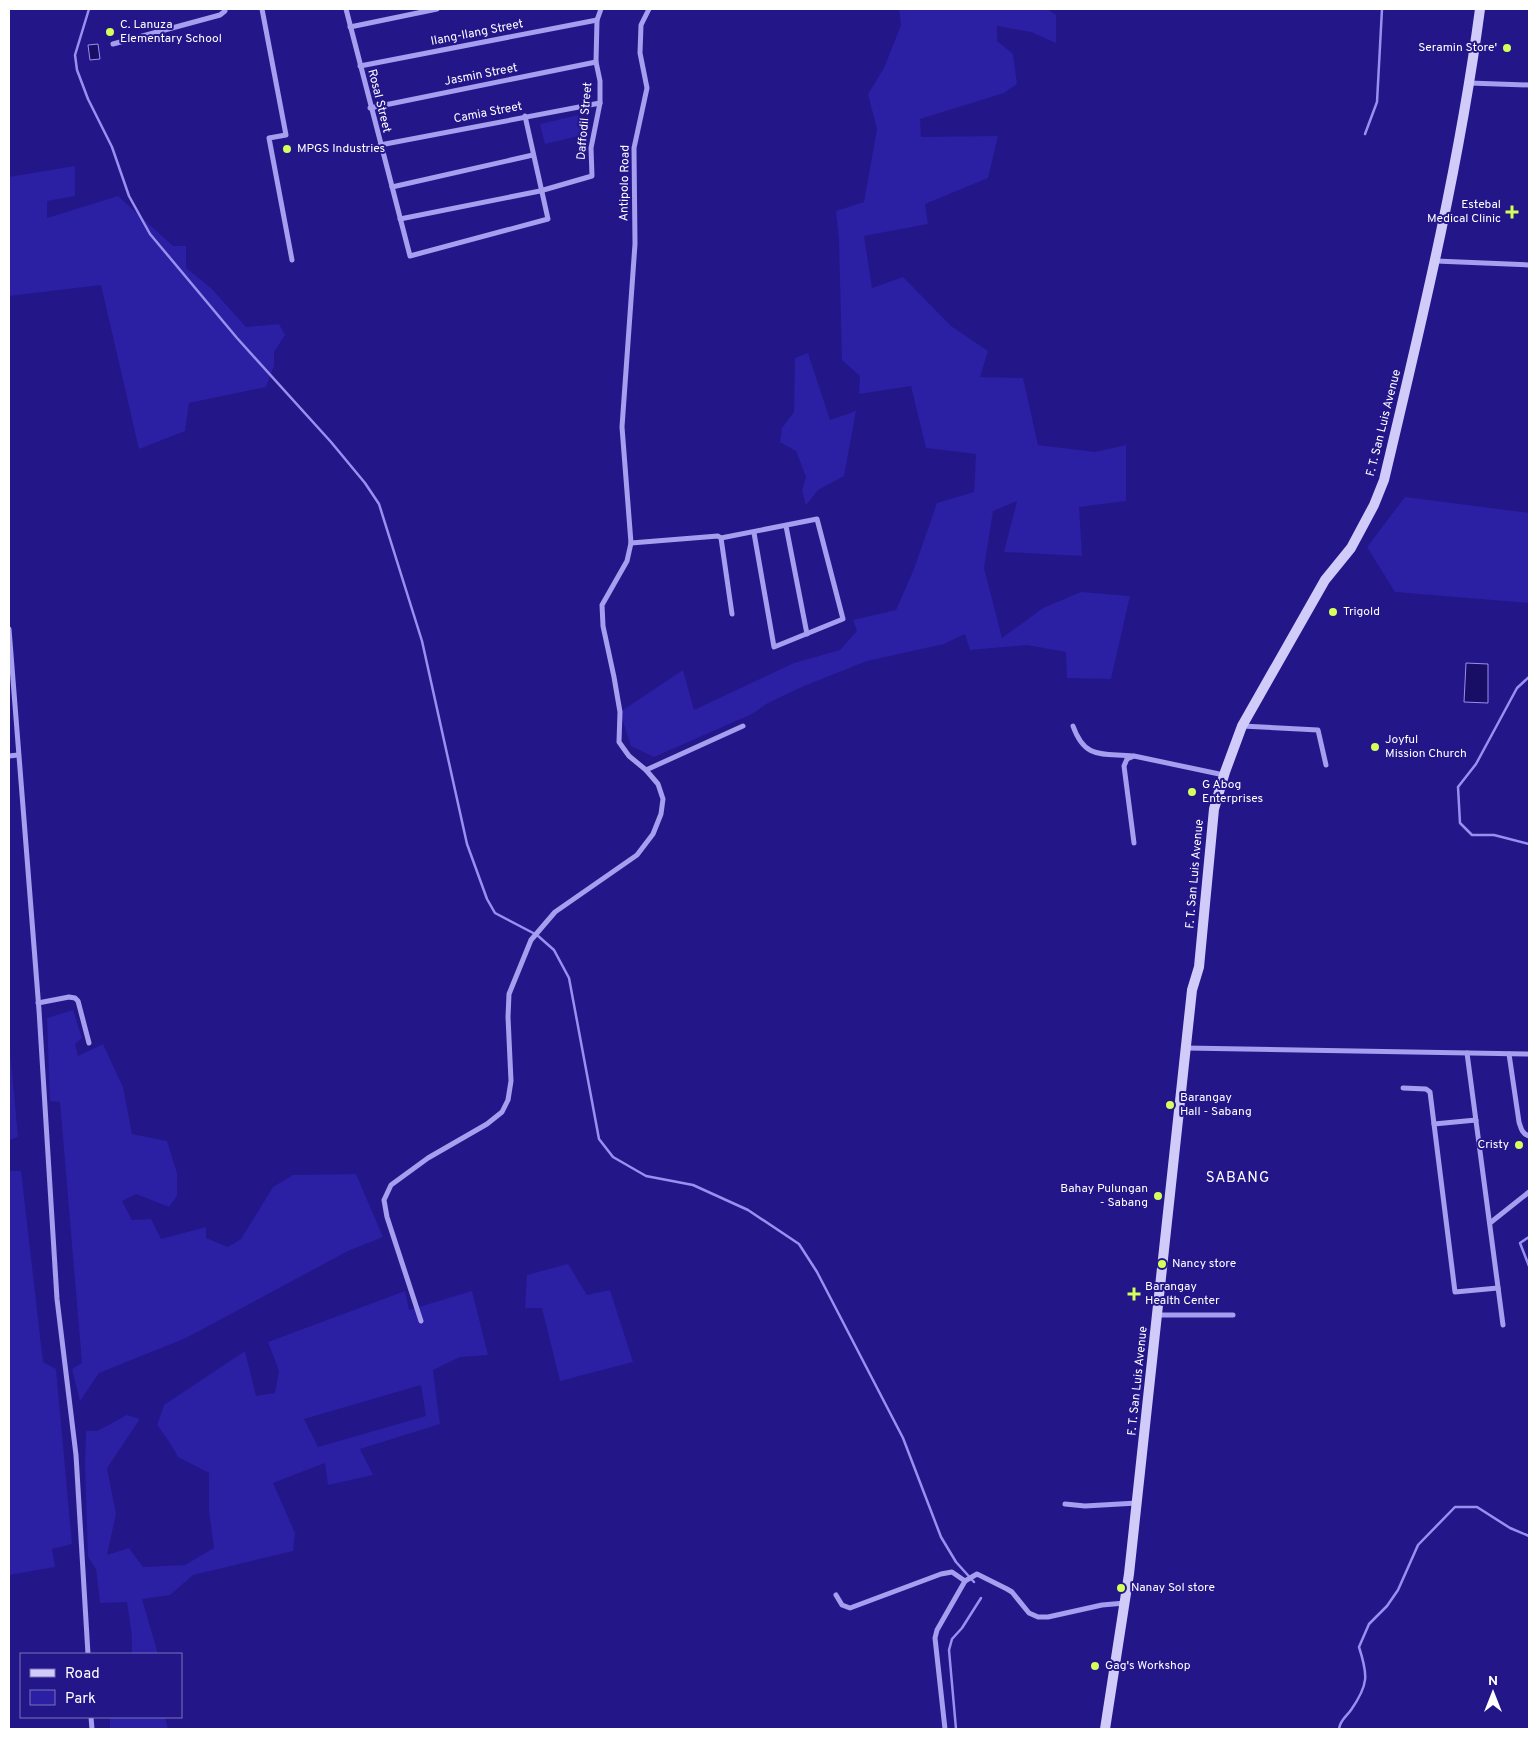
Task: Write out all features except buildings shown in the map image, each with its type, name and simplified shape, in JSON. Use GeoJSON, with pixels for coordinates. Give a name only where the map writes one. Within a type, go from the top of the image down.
{"type":"FeatureCollection","features":[{"type":"Feature","properties":{"kind":"main road","name":"F. T. San Luis Avenue"},"geometry":{"type":"LineString","coordinates":[[1105,1729],[1125,1603],[1137,1503],[1192,990],[1199,967],[1214,809],[1242,726],[1325,580],[1351,548],[1374,505],[1384,480],[1436,261],[1454,170],[1480,9]]}},
{"type":"Feature","properties":{"kind":"street"},"geometry":{"type":"LineString","coordinates":[[262,9],[286,135],[269,138],[292,260]]}},
{"type":"Feature","properties":{"kind":"street","name":"Rosal Street"},"geometry":{"type":"LineString","coordinates":[[346,9],[370,108],[410,256],[548,219],[540,190]]}},
{"type":"Feature","properties":{"kind":"street"},"geometry":{"type":"LineString","coordinates":[[350,27],[437,9]]}},
{"type":"Feature","properties":{"kind":"street","name":"Daffodil Street"},"geometry":{"type":"LineString","coordinates":[[540,190],[592,176],[591,148],[600,103],[600,81],[596,62],[597,20],[602,9]]}},
{"type":"Feature","properties":{"kind":"street","name":"Antipolo Road"},"geometry":{"type":"LineString","coordinates":[[631,544],[622,427],[635,244],[634,148],[647,88],[640,53],[641,25],[649,9]]}},
{"type":"Feature","properties":{"kind":"street"},"geometry":{"type":"LineString","coordinates":[[113,44],[220,15],[225,10]]}},
{"type":"Feature","properties":{"kind":"street","name":"Ilang-Ilang Street"},"geometry":{"type":"LineString","coordinates":[[360,66],[597,20]]}},
{"type":"Feature","properties":{"kind":"street","name":"Jasmin Street"},"geometry":{"type":"LineString","coordinates":[[370,108],[596,62]]}},
{"type":"Feature","properties":{"kind":"street"},"geometry":{"type":"LineString","coordinates":[[1468,83],[1529,85]]}},
{"type":"Feature","properties":{"kind":"street","name":"Camia Street"},"geometry":{"type":"LineString","coordinates":[[380,145],[600,103]]}},
{"type":"Feature","properties":{"kind":"street"},"geometry":{"type":"LineString","coordinates":[[400,219],[540,190],[525,116]]}},
{"type":"Feature","properties":{"kind":"street"},"geometry":{"type":"LineString","coordinates":[[392,187],[533,155]]}},
{"type":"Feature","properties":{"kind":"street"},"geometry":{"type":"LineString","coordinates":[[1436,261],[1529,264]]}},
{"type":"Feature","properties":{"kind":"street"},"geometry":{"type":"LineString","coordinates":[[421,1322],[387,1217],[384,1200],[391,1186],[428,1158],[487,1124],[502,1112],[508,1100],[511,1081],[508,1017],[510,994],[531,940],[554,912],[637,855],[653,834],[661,814],[663,799],[658,784],[646,770],[629,756],[619,742],[620,712],[603,626],[602,605],[627,561],[631,544],[718,536],[721,538],[754,533],[817,519],[843,619],[774,647],[754,533]]}},
{"type":"Feature","properties":{"kind":"street"},"geometry":{"type":"LineString","coordinates":[[786,526],[807,634]]}},
{"type":"Feature","properties":{"kind":"street"},"geometry":{"type":"LineString","coordinates":[[721,538],[732,614]]}},
{"type":"Feature","properties":{"kind":"street"},"geometry":{"type":"LineString","coordinates":[[9,629],[38,1002],[57,1299],[76,1455],[88,1653]]}},
{"type":"Feature","properties":{"kind":"street"},"geometry":{"type":"LineString","coordinates":[[646,770],[744,726]]}},
{"type":"Feature","properties":{"kind":"street"},"geometry":{"type":"LineString","coordinates":[[1073,726],[1082,745],[1092,752],[1134,756],[1224,775]]}},
{"type":"Feature","properties":{"kind":"street"},"geometry":{"type":"LineString","coordinates":[[1242,726],[1318,730],[1326,764]]}},
{"type":"Feature","properties":{"kind":"street"},"geometry":{"type":"LineString","coordinates":[[9,756],[18,755]]}},
{"type":"Feature","properties":{"kind":"street"},"geometry":{"type":"LineString","coordinates":[[1134,756],[1127,759],[1124,766],[1134,843]]}},
{"type":"Feature","properties":{"kind":"street"},"geometry":{"type":"LineString","coordinates":[[38,1002],[69,997],[75,998],[78,1001],[89,1043]]}},
{"type":"Feature","properties":{"kind":"street"},"geometry":{"type":"LineString","coordinates":[[1186,1048],[1529,1054]]}},
{"type":"Feature","properties":{"kind":"street"},"geometry":{"type":"LineString","coordinates":[[1467,1053],[1503,1325]]}},
{"type":"Feature","properties":{"kind":"street"},"geometry":{"type":"LineString","coordinates":[[1509,1054],[1519,1122],[1521,1129],[1529,1136]]}},
{"type":"Feature","properties":{"kind":"street"},"geometry":{"type":"LineString","coordinates":[[1403,1088],[1426,1089],[1430,1092],[1455,1292],[1498,1288]]}},
{"type":"Feature","properties":{"kind":"street"},"geometry":{"type":"LineString","coordinates":[[1434,1124],[1476,1120]]}},
{"type":"Feature","properties":{"kind":"street"},"geometry":{"type":"LineString","coordinates":[[1490,1223],[1529,1192]]}},
{"type":"Feature","properties":{"kind":"street"},"geometry":{"type":"LineString","coordinates":[[1156,1315],[1233,1315]]}},
{"type":"Feature","properties":{"kind":"street"},"geometry":{"type":"LineString","coordinates":[[1065,1504],[1085,1506],[1137,1503]]}},
{"type":"Feature","properties":{"kind":"street"},"geometry":{"type":"LineString","coordinates":[[836,1595],[842,1605],[850,1608],[941,1574],[952,1572],[965,1581]]}},
{"type":"Feature","properties":{"kind":"street"},"geometry":{"type":"LineString","coordinates":[[945,1729],[935,1638],[937,1630],[965,1581],[977,1574],[1012,1592],[1029,1613],[1038,1617],[1048,1617],[1102,1605],[1125,1603]]}},
{"type":"Feature","properties":{"kind":"green space"},"geometry":{"type":"Polygon","coordinates":[[[899,9],[1047,9],[1056,15],[1056,43],[1031,32],[997,26],[997,41],[1013,54],[1017,84],[1004,93],[920,119],[921,137],[998,136],[988,178],[925,204],[928,224],[864,236],[872,288],[903,277],[951,326],[988,351],[980,377],[1023,378],[1038,445],[1095,452],[1126,445],[1126,501],[1079,507],[1082,556],[1004,552],[1017,501],[993,511],[984,568],[1002,638],[1043,608],[1081,592],[1130,596],[1111,679],[1067,678],[1066,652],[1027,645],[970,650],[965,634],[944,644],[867,661],[804,686],[768,703],[752,714],[654,757],[631,746],[620,712],[683,670],[694,710],[794,663],[840,650],[857,631],[853,620],[896,610],[914,569],[937,503],[974,492],[976,454],[926,448],[911,386],[859,394],[860,376],[842,360],[839,240],[836,211],[864,202],[877,129],[868,94],[884,68],[901,25],[899,9]]]}},
{"type":"Feature","properties":{"kind":"green space"},"geometry":{"type":"Polygon","coordinates":[[[578,115],[583,135],[545,144],[540,124],[578,115]]]}},
{"type":"Feature","properties":{"kind":"green space"},"geometry":{"type":"Polygon","coordinates":[[[75,166],[75,196],[47,201],[47,218],[118,196],[173,246],[186,246],[186,268],[211,288],[246,327],[279,324],[285,335],[274,352],[274,366],[266,387],[189,403],[185,431],[139,449],[101,285],[9,296],[9,177],[75,166]]]}},
{"type":"Feature","properties":{"kind":"green space"},"geometry":{"type":"Polygon","coordinates":[[[808,353],[830,420],[856,411],[844,476],[818,490],[806,505],[802,491],[806,477],[796,451],[780,442],[782,428],[794,412],[795,358],[808,353]]]}},
{"type":"Feature","properties":{"kind":"green space"},"geometry":{"type":"Polygon","coordinates":[[[1405,497],[1529,513],[1529,603],[1395,592],[1367,547],[1405,497]]]}},
{"type":"Feature","properties":{"kind":"green space"},"geometry":{"type":"Polygon","coordinates":[[[73,1010],[82,1038],[75,1044],[78,1056],[103,1044],[123,1087],[132,1134],[167,1141],[177,1173],[177,1196],[169,1207],[136,1194],[122,1201],[132,1220],[151,1219],[161,1239],[206,1227],[206,1238],[228,1247],[241,1239],[273,1187],[293,1175],[356,1174],[383,1237],[348,1251],[186,1338],[99,1373],[80,1401],[72,1369],[82,1363],[60,1102],[50,1101],[47,1018],[73,1010]]]}},
{"type":"Feature","properties":{"kind":"green space"},"geometry":{"type":"Polygon","coordinates":[[[9,1041],[18,1137],[9,1140],[9,1041]]]}},
{"type":"Feature","properties":{"kind":"green space"},"geometry":{"type":"Polygon","coordinates":[[[9,1171],[21,1171],[43,1362],[56,1369],[72,1544],[52,1549],[55,1567],[9,1575],[9,1171]]]}},
{"type":"Feature","properties":{"kind":"green space"},"geometry":{"type":"Polygon","coordinates":[[[568,1264],[587,1295],[610,1290],[633,1362],[560,1381],[542,1308],[525,1308],[527,1275],[568,1264]]]}},
{"type":"Feature","properties":{"kind":"green space"},"geometry":{"type":"Polygon","coordinates":[[[405,1291],[409,1310],[472,1291],[488,1355],[460,1357],[433,1370],[440,1424],[360,1449],[373,1475],[328,1485],[325,1463],[273,1483],[295,1533],[293,1551],[193,1575],[170,1595],[142,1599],[158,1653],[132,1653],[132,1636],[127,1602],[100,1603],[96,1569],[88,1557],[85,1466],[86,1431],[97,1431],[127,1415],[140,1419],[107,1468],[116,1514],[107,1555],[129,1548],[143,1567],[185,1565],[214,1548],[209,1511],[209,1473],[178,1457],[157,1425],[164,1405],[245,1351],[256,1396],[275,1393],[279,1371],[268,1342],[405,1291]],[[421,1385],[304,1419],[318,1447],[426,1416],[421,1385]]]}},
{"type":"Feature","properties":{"kind":"green space"},"geometry":{"type":"Polygon","coordinates":[[[110,1718],[165,1718],[168,1729],[110,1729],[110,1718]]]}},
{"type":"Feature","properties":{"kind":"shaded area"},"geometry":{"type":"Polygon","coordinates":[[[98,44],[100,59],[90,60],[88,45],[98,44]]]}},
{"type":"Feature","properties":{"kind":"shaded area"},"geometry":{"type":"Polygon","coordinates":[[[1466,663],[1488,664],[1488,703],[1464,702],[1466,663]]]}},
{"type":"Feature","properties":{"kind":"waterway"},"geometry":{"type":"LineString","coordinates":[[89,9],[75,55],[77,70],[88,99],[112,147],[129,196],[150,234],[237,338],[331,442],[365,483],[379,504],[422,641],[467,844],[487,899],[495,913],[537,935],[554,950],[569,978],[599,1139],[613,1157],[646,1176],[693,1185],[748,1210],[799,1244],[817,1272],[903,1438],[941,1537],[956,1562],[974,1582]]}},
{"type":"Feature","properties":{"kind":"waterway"},"geometry":{"type":"LineString","coordinates":[[1365,134],[1377,102],[1382,9]]}},
{"type":"Feature","properties":{"kind":"waterway"},"geometry":{"type":"LineString","coordinates":[[1529,677],[1517,688],[1476,764],[1458,787],[1460,823],[1472,835],[1494,835],[1529,844]]}},
{"type":"Feature","properties":{"kind":"waterway"},"geometry":{"type":"LineString","coordinates":[[1529,1237],[1520,1243],[1529,1266]]}},
{"type":"Feature","properties":{"kind":"waterway"},"geometry":{"type":"LineString","coordinates":[[1339,1729],[1364,1686],[1365,1672],[1359,1647],[1369,1624],[1387,1606],[1398,1590],[1418,1545],[1455,1507],[1477,1507],[1510,1528],[1529,1536]]}},
{"type":"Feature","properties":{"kind":"waterway"},"geometry":{"type":"LineString","coordinates":[[956,1729],[949,1650],[952,1639],[962,1628],[981,1598]]}},
{"type":"Feature","properties":{"kind":"place","name":"C. Lanuza Elementary School"},"geometry":{"type":"Point","coordinates":[110,32]}},
{"type":"Feature","properties":{"kind":"place","name":"Seramin Store'"},"geometry":{"type":"Point","coordinates":[1507,48]}},
{"type":"Feature","properties":{"kind":"place","name":"MPGS Industries"},"geometry":{"type":"Point","coordinates":[287,149]}},
{"type":"Feature","properties":{"kind":"place","name":"Estebal Medical Clinic"},"geometry":{"type":"Point","coordinates":[1512,212]}},
{"type":"Feature","properties":{"kind":"place","name":"Trigold"},"geometry":{"type":"Point","coordinates":[1333,612]}},
{"type":"Feature","properties":{"kind":"place","name":"Joyful Mission Church"},"geometry":{"type":"Point","coordinates":[1375,747]}},
{"type":"Feature","properties":{"kind":"place","name":"G Abog Enterprises"},"geometry":{"type":"Point","coordinates":[1192,792]}},
{"type":"Feature","properties":{"kind":"place","name":"Barangay Hall - Sabang"},"geometry":{"type":"Point","coordinates":[1170,1105]}},
{"type":"Feature","properties":{"kind":"place","name":"Cristy"},"geometry":{"type":"Point","coordinates":[1519,1145]}},
{"type":"Feature","properties":{"kind":"place","name":"Bahay Pulungan - Sabang"},"geometry":{"type":"Point","coordinates":[1158,1196]}},
{"type":"Feature","properties":{"kind":"place","name":"Nancy store"},"geometry":{"type":"Point","coordinates":[1162,1264]}},
{"type":"Feature","properties":{"kind":"place","name":"Barangay Health Center"},"geometry":{"type":"Point","coordinates":[1134,1294]}},
{"type":"Feature","properties":{"kind":"place","name":"Nanay Sol store"},"geometry":{"type":"Point","coordinates":[1121,1588]}},
{"type":"Feature","properties":{"kind":"place","name":"Gag's Workshop"},"geometry":{"type":"Point","coordinates":[1095,1666]}},
{"type":"Feature","properties":{"kind":"district","name":"SABANG"},"geometry":{"type":"Point","coordinates":[1238,1178]}}]}
